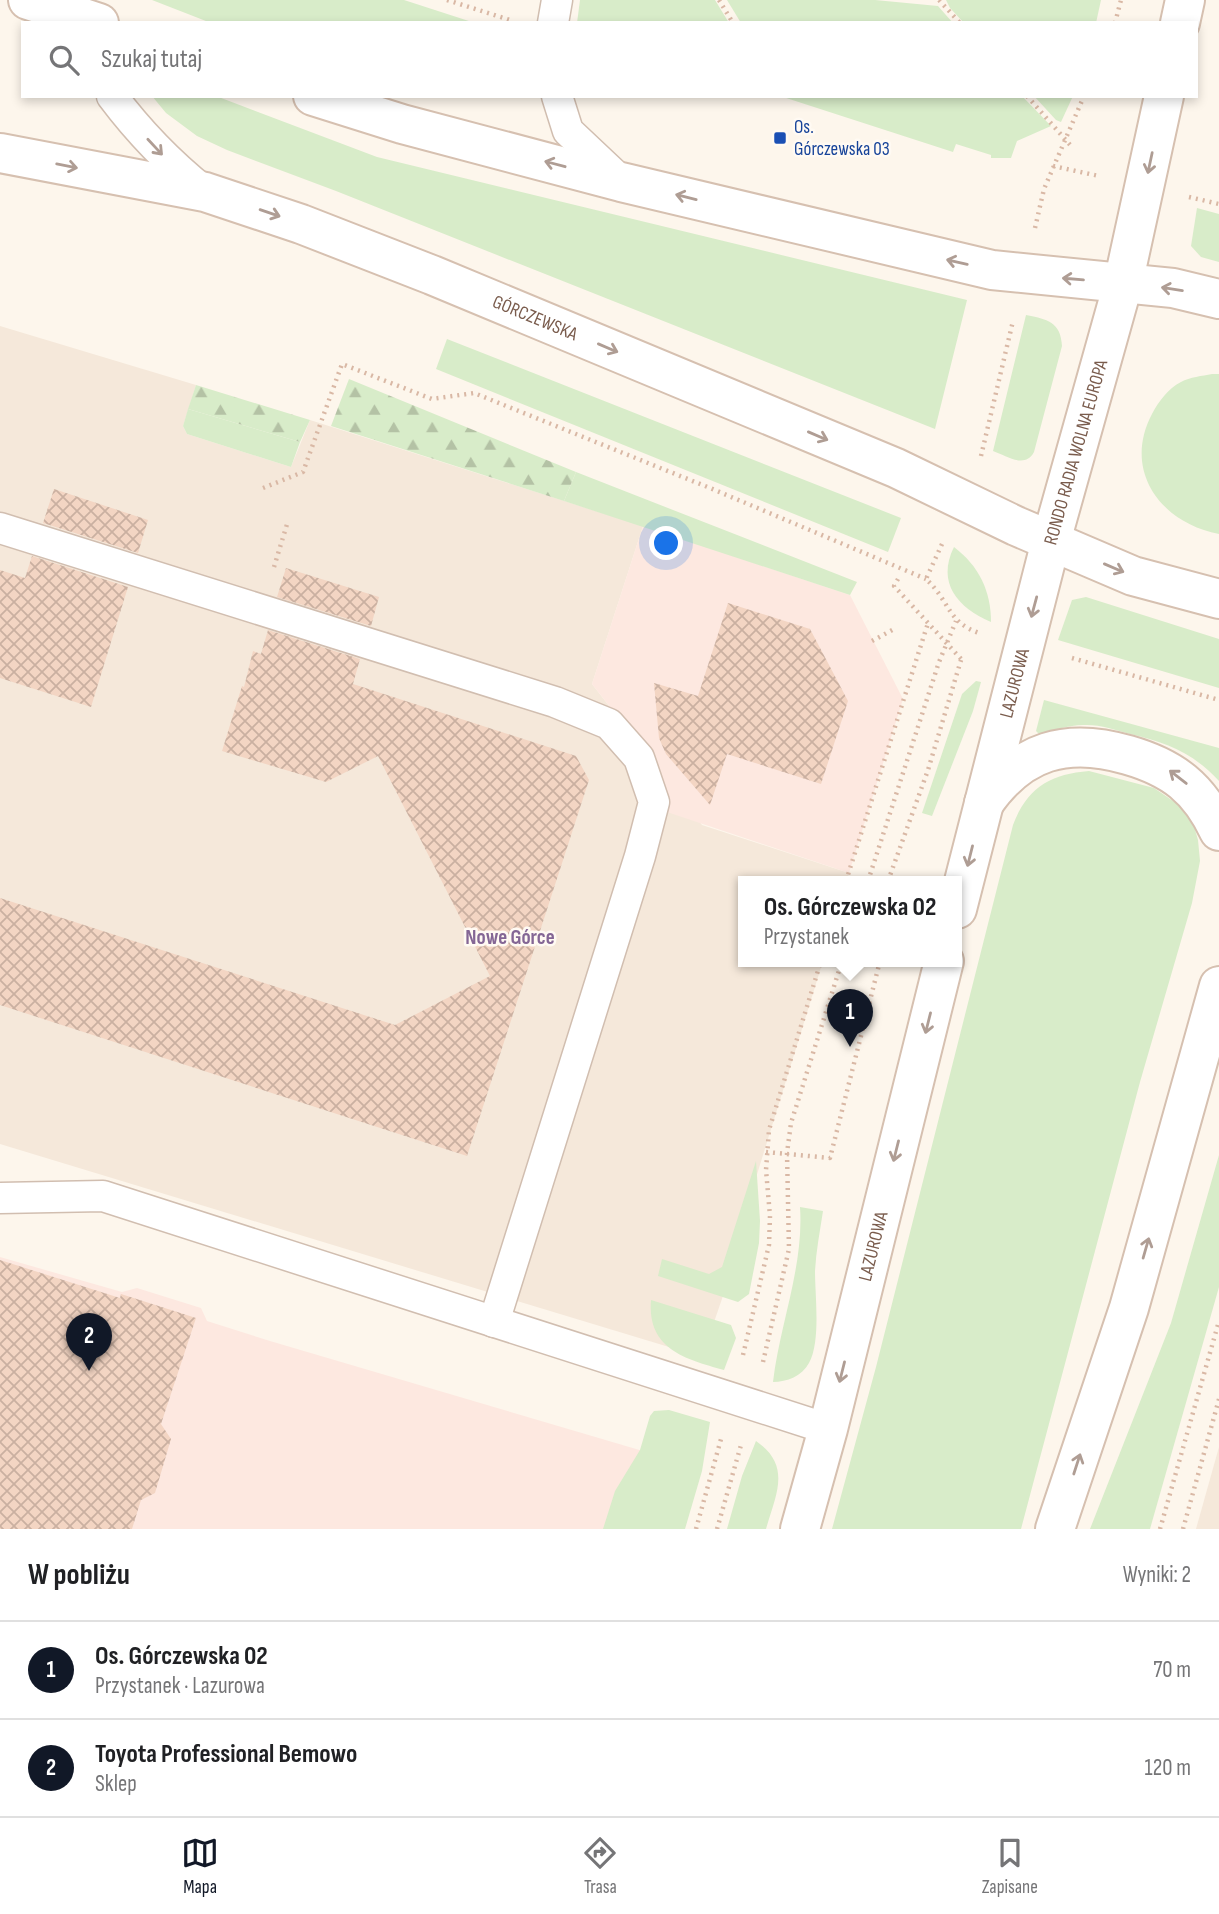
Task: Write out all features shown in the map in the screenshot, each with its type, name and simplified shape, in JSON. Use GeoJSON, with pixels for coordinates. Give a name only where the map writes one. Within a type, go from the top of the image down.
{"type":"FeatureCollection","features":[{"type":"Feature","properties":{"kind":"main road"},"geometry":{"type":"LineString","coordinates":[[29,0],[91,16]]}},
{"type":"Feature","properties":{"kind":"main road"},"geometry":{"type":"LineString","coordinates":[[1180,21],[1185,0]]}},
{"type":"Feature","properties":{"kind":"main road"},"geometry":{"type":"LineString","coordinates":[[319,98],[402,124],[621,182],[992,270],[1173,288],[1219,299]]}},
{"type":"Feature","properties":{"kind":"main road"},"geometry":{"type":"LineString","coordinates":[[1123,284],[1164,98]]}},
{"type":"Feature","properties":{"kind":"main road","name":"GÓRCZEWSKA"},"geometry":{"type":"LineString","coordinates":[[0,153],[205,192],[301,224],[432,275],[896,468],[1052,541]]}},
{"type":"Feature","properties":{"kind":"main road","name":"RONDO RADIA WOLNA EUROPA"},"geometry":{"type":"LineString","coordinates":[[1123,284],[1052,541],[1133,576],[1219,599]]}},
{"type":"Feature","properties":{"kind":"main road","name":"LAZUROWA"},"geometry":{"type":"LineString","coordinates":[[962,889],[1052,541]]}},
{"type":"Feature","properties":{"kind":"main road"},"geometry":{"type":"LineString","coordinates":[[983,804],[998,783],[1033,757],[1057,748],[1083,746],[1109,749],[1148,761],[1172,772],[1190,787],[1219,831]]}},
{"type":"Feature","properties":{"kind":"main road","name":"LAZUROWA"},"geometry":{"type":"LineString","coordinates":[[800,1529],[828,1429],[943,967]]}},
{"type":"Feature","properties":{"kind":"main road"},"geometry":{"type":"LineString","coordinates":[[1055,1529],[1129,1308],[1219,986]]}},
{"type":"Feature","properties":{"kind":"lane"},"geometry":{"type":"LineString","coordinates":[[553,21],[557,0]]}},
{"type":"Feature","properties":{"kind":"lane"},"geometry":{"type":"LineString","coordinates":[[114,98],[133,124],[174,167],[205,192]]}},
{"type":"Feature","properties":{"kind":"lane"},"geometry":{"type":"LineString","coordinates":[[558,98],[568,131],[621,182]]}},
{"type":"Feature","properties":{"kind":"lane"},"geometry":{"type":"LineString","coordinates":[[0,528],[555,702],[609,724],[639,758],[654,803],[640,856],[494,1322]]}},
{"type":"Feature","properties":{"kind":"lane"},"geometry":{"type":"LineString","coordinates":[[0,1198],[103,1196],[828,1429]]}},
{"type":"Feature","properties":{"kind":"path"},"geometry":{"type":"LineString","coordinates":[[447,0],[512,21]]}},
{"type":"Feature","properties":{"kind":"path"},"geometry":{"type":"LineString","coordinates":[[719,0],[732,21]]}},
{"type":"Feature","properties":{"kind":"path"},"geometry":{"type":"LineString","coordinates":[[939,0],[958,21]]}},
{"type":"Feature","properties":{"kind":"path"},"geometry":{"type":"LineString","coordinates":[[1116,21],[1121,0]]}},
{"type":"Feature","properties":{"kind":"path"},"geometry":{"type":"LineString","coordinates":[[1029,98],[1071,146]]}},
{"type":"Feature","properties":{"kind":"path"},"geometry":{"type":"LineString","coordinates":[[1040,208],[1044,189],[1083,98]]}},
{"type":"Feature","properties":{"kind":"path"},"geometry":{"type":"LineString","coordinates":[[1054,166],[1091,175]]}},
{"type":"Feature","properties":{"kind":"path"},"geometry":{"type":"LineString","coordinates":[[1193,197],[1219,204]]}},
{"type":"Feature","properties":{"kind":"path"},"geometry":{"type":"LineString","coordinates":[[982,452],[1013,321]]}},
{"type":"Feature","properties":{"kind":"path"},"geometry":{"type":"LineString","coordinates":[[263,488],[303,472],[342,364],[432,399],[474,393],[926,579],[943,597],[956,621],[964,628],[986,636]]}},
{"type":"Feature","properties":{"kind":"path"},"geometry":{"type":"LineString","coordinates":[[272,574],[288,521]]}},
{"type":"Feature","properties":{"kind":"path"},"geometry":{"type":"LineString","coordinates":[[926,579],[946,534]]}},
{"type":"Feature","properties":{"kind":"path"},"geometry":{"type":"LineString","coordinates":[[898,579],[894,586],[961,660],[974,664]]}},
{"type":"Feature","properties":{"kind":"path"},"geometry":{"type":"LineString","coordinates":[[870,876],[956,621]]}},
{"type":"Feature","properties":{"kind":"path"},"geometry":{"type":"LineString","coordinates":[[848,876],[928,623]]}},
{"type":"Feature","properties":{"kind":"path"},"geometry":{"type":"LineString","coordinates":[[872,641],[897,628]]}},
{"type":"Feature","properties":{"kind":"path"},"geometry":{"type":"LineString","coordinates":[[1064,656],[1219,700]]}},
{"type":"Feature","properties":{"kind":"path"},"geometry":{"type":"LineString","coordinates":[[890,876],[928,770],[961,660]]}},
{"type":"Feature","properties":{"kind":"path"},"geometry":{"type":"LineString","coordinates":[[741,1364],[769,1245],[766,1152],[774,1111],[819,967]]}},
{"type":"Feature","properties":{"kind":"path"},"geometry":{"type":"LineString","coordinates":[[762,1368],[789,1249],[786,1153],[791,1122],[840,967]]}},
{"type":"Feature","properties":{"kind":"path"},"geometry":{"type":"LineString","coordinates":[[766,1152],[830,1158],[878,967]]}},
{"type":"Feature","properties":{"kind":"path"},"geometry":{"type":"LineString","coordinates":[[1160,1529],[1219,1321]]}},
{"type":"Feature","properties":{"kind":"path"},"geometry":{"type":"LineString","coordinates":[[1182,1529],[1219,1399]]}},
{"type":"Feature","properties":{"kind":"path"},"geometry":{"type":"LineString","coordinates":[[696,1529],[724,1428]]}},
{"type":"Feature","properties":{"kind":"path"},"geometry":{"type":"LineString","coordinates":[[717,1529],[744,1433]]}},
{"type":"Feature","properties":{"kind":"shaded area"},"geometry":{"type":"Polygon","coordinates":[[[0,326],[196,385],[183,426],[187,434],[291,467],[310,420],[643,526],[592,684],[702,825],[849,873],[848,876],[738,876],[738,967],[821,967],[750,1197],[724,1293],[702,1357],[0,1144],[0,326]]]}},
{"type":"Feature","properties":{"kind":"shaded area"},"geometry":{"type":"Polygon","coordinates":[[[643,526],[850,595],[903,699],[849,873],[664,811],[628,730],[592,684],[643,526]]]}},
{"type":"Feature","properties":{"kind":"shaded area"},"geometry":{"type":"Polygon","coordinates":[[[0,1257],[122,1292],[137,1288],[201,1308],[207,1321],[670,1459],[648,1529],[0,1529],[0,1257]]]}},
{"type":"Feature","properties":{"kind":"shaded area"},"geometry":{"type":"Polygon","coordinates":[[[1219,1447],[1219,1529],[1196,1529],[1219,1447]]]}},
{"type":"Feature","properties":{"kind":"green space"},"geometry":{"type":"Polygon","coordinates":[[[152,0],[404,0],[469,21],[206,21],[152,0]]]}},
{"type":"Feature","properties":{"kind":"green space"},"geometry":{"type":"Polygon","coordinates":[[[580,0],[715,0],[728,21],[577,21],[580,0]]]}},
{"type":"Feature","properties":{"kind":"green space"},"geometry":{"type":"Polygon","coordinates":[[[727,0],[875,0],[938,6],[951,21],[740,21],[727,0]]]}},
{"type":"Feature","properties":{"kind":"green space"},"geometry":{"type":"Polygon","coordinates":[[[946,0],[1101,0],[1096,21],[962,21],[946,0]]]}},
{"type":"Feature","properties":{"kind":"green space"},"geometry":{"type":"Polygon","coordinates":[[[154,98],[221,98],[377,157],[967,300],[935,429],[227,150],[197,136],[166,113],[154,98]]]}},
{"type":"Feature","properties":{"kind":"green space"},"geometry":{"type":"Polygon","coordinates":[[[786,98],[1024,98],[1051,126],[1017,141],[1011,158],[991,158],[991,155],[956,144],[953,152],[786,98]]]}},
{"type":"Feature","properties":{"kind":"green space"},"geometry":{"type":"Polygon","coordinates":[[[1036,98],[1072,98],[1061,122],[1036,98]]]}},
{"type":"Feature","properties":{"kind":"green space"},"geometry":{"type":"Polygon","coordinates":[[[1197,208],[1219,214],[1219,262],[1201,257],[1191,246],[1197,208]]]}},
{"type":"Feature","properties":{"kind":"green space"},"geometry":{"type":"Polygon","coordinates":[[[1026,315],[1052,323],[1059,332],[1062,346],[1034,452],[1026,460],[1021,460],[993,451],[1026,315]]]}},
{"type":"Feature","properties":{"kind":"green space"},"geometry":{"type":"Polygon","coordinates":[[[447,339],[901,518],[888,552],[436,369],[447,339]]]}},
{"type":"Feature","properties":{"kind":"green space"},"geometry":{"type":"Polygon","coordinates":[[[1219,374],[1219,534],[1180,519],[1164,506],[1152,491],[1145,474],[1142,455],[1144,435],[1152,414],[1164,396],[1185,380],[1219,374]]]}},
{"type":"Feature","properties":{"kind":"green space"},"geometry":{"type":"Polygon","coordinates":[[[349,379],[576,472],[564,501],[331,426],[349,379]]]}},
{"type":"Feature","properties":{"kind":"green space"},"geometry":{"type":"Polygon","coordinates":[[[196,385],[310,420],[300,442],[188,409],[196,385]]]}},
{"type":"Feature","properties":{"kind":"green space"},"geometry":{"type":"Polygon","coordinates":[[[188,409],[300,442],[291,467],[187,434],[183,426],[188,409]]]}},
{"type":"Feature","properties":{"kind":"green space"},"geometry":{"type":"Polygon","coordinates":[[[576,472],[857,582],[850,595],[564,501],[576,472]]]}},
{"type":"Feature","properties":{"kind":"green space"},"geometry":{"type":"Polygon","coordinates":[[[954,547],[970,562],[982,580],[989,600],[991,622],[969,609],[953,593],[948,572],[954,547]]]}},
{"type":"Feature","properties":{"kind":"green space"},"geometry":{"type":"Polygon","coordinates":[[[1086,597],[1219,639],[1219,688],[1058,640],[1072,600],[1086,597]]]}},
{"type":"Feature","properties":{"kind":"green space"},"geometry":{"type":"Polygon","coordinates":[[[976,681],[981,682],[973,711],[932,816],[922,813],[962,694],[976,681]]]}},
{"type":"Feature","properties":{"kind":"green space"},"geometry":{"type":"Polygon","coordinates":[[[1044,700],[1219,748],[1219,781],[1199,763],[1178,750],[1114,729],[1081,725],[1039,734],[1036,731],[1044,700]]]}},
{"type":"Feature","properties":{"kind":"green space"},"geometry":{"type":"Polygon","coordinates":[[[1089,771],[1154,788],[1179,805],[1194,826],[1200,861],[1192,903],[1140,1082],[1021,1529],[832,1529],[876,1367],[1013,825],[1025,801],[1042,785],[1063,776],[1089,771]]]}},
{"type":"Feature","properties":{"kind":"green space"},"geometry":{"type":"Polygon","coordinates":[[[1219,1155],[1219,1287],[1150,1529],[1090,1529],[1171,1323],[1219,1155]]]}},
{"type":"Feature","properties":{"kind":"green space"},"geometry":{"type":"Polygon","coordinates":[[[756,1161],[759,1243],[749,1294],[738,1302],[658,1276],[662,1259],[709,1274],[722,1267],[756,1161]]]}},
{"type":"Feature","properties":{"kind":"green space"},"geometry":{"type":"Polygon","coordinates":[[[800,1207],[823,1211],[815,1271],[815,1343],[809,1363],[798,1375],[773,1382],[795,1273],[800,1207]]]}},
{"type":"Feature","properties":{"kind":"green space"},"geometry":{"type":"Polygon","coordinates":[[[651,1300],[731,1325],[736,1338],[724,1370],[683,1356],[662,1341],[651,1317],[651,1300]]]}},
{"type":"Feature","properties":{"kind":"green space"},"geometry":{"type":"Polygon","coordinates":[[[669,1410],[710,1422],[702,1471],[685,1529],[603,1529],[615,1491],[640,1450],[650,1416],[654,1411],[669,1410]]]}},
{"type":"Feature","properties":{"kind":"green space"},"geometry":{"type":"Polygon","coordinates":[[[756,1441],[774,1460],[778,1471],[777,1492],[766,1529],[727,1529],[742,1476],[756,1441]]]}},
{"type":"Feature","properties":{"kind":"building"},"geometry":{"type":"Polygon","coordinates":[[[54,489],[148,520],[138,553],[43,523],[54,489]]]}},
{"type":"Feature","properties":{"kind":"building"},"geometry":{"type":"Polygon","coordinates":[[[32,556],[128,587],[91,707],[0,678],[0,570],[25,578],[32,556]]]}},
{"type":"Feature","properties":{"kind":"building"},"geometry":{"type":"Polygon","coordinates":[[[286,568],[379,597],[371,626],[277,597],[286,568]]]}},
{"type":"Feature","properties":{"kind":"building"},"geometry":{"type":"Polygon","coordinates":[[[728,603],[810,629],[848,701],[821,784],[727,754],[710,805],[666,754],[659,738],[654,683],[698,696],[728,603]]]}},
{"type":"Feature","properties":{"kind":"building"},"geometry":{"type":"Polygon","coordinates":[[[268,630],[360,659],[353,684],[576,756],[589,780],[467,1156],[0,1005],[0,898],[395,1025],[490,976],[378,756],[326,782],[222,751],[253,651],[261,654],[268,630]]]}},
{"type":"Feature","properties":{"kind":"building"},"geometry":{"type":"Polygon","coordinates":[[[0,1260],[120,1298],[121,1294],[196,1318],[161,1424],[171,1439],[155,1493],[141,1500],[132,1529],[0,1529],[0,1260]]]}},
{"type":"Feature","properties":{"kind":"place","name":"Os. Górczewska 03"},"geometry":{"type":"Point","coordinates":[780,138]}},
{"type":"Feature","properties":{"kind":"place","name":"Os. Górczewska 02"},"geometry":{"type":"Point","coordinates":[850,1047]}},
{"type":"Feature","properties":{"kind":"place","name":"Toyota Professional Bemowo"},"geometry":{"type":"Point","coordinates":[89,1371]}},
{"type":"Feature","properties":{"kind":"district","name":"Nowe Górce"},"geometry":{"type":"Point","coordinates":[510,937]}}]}
